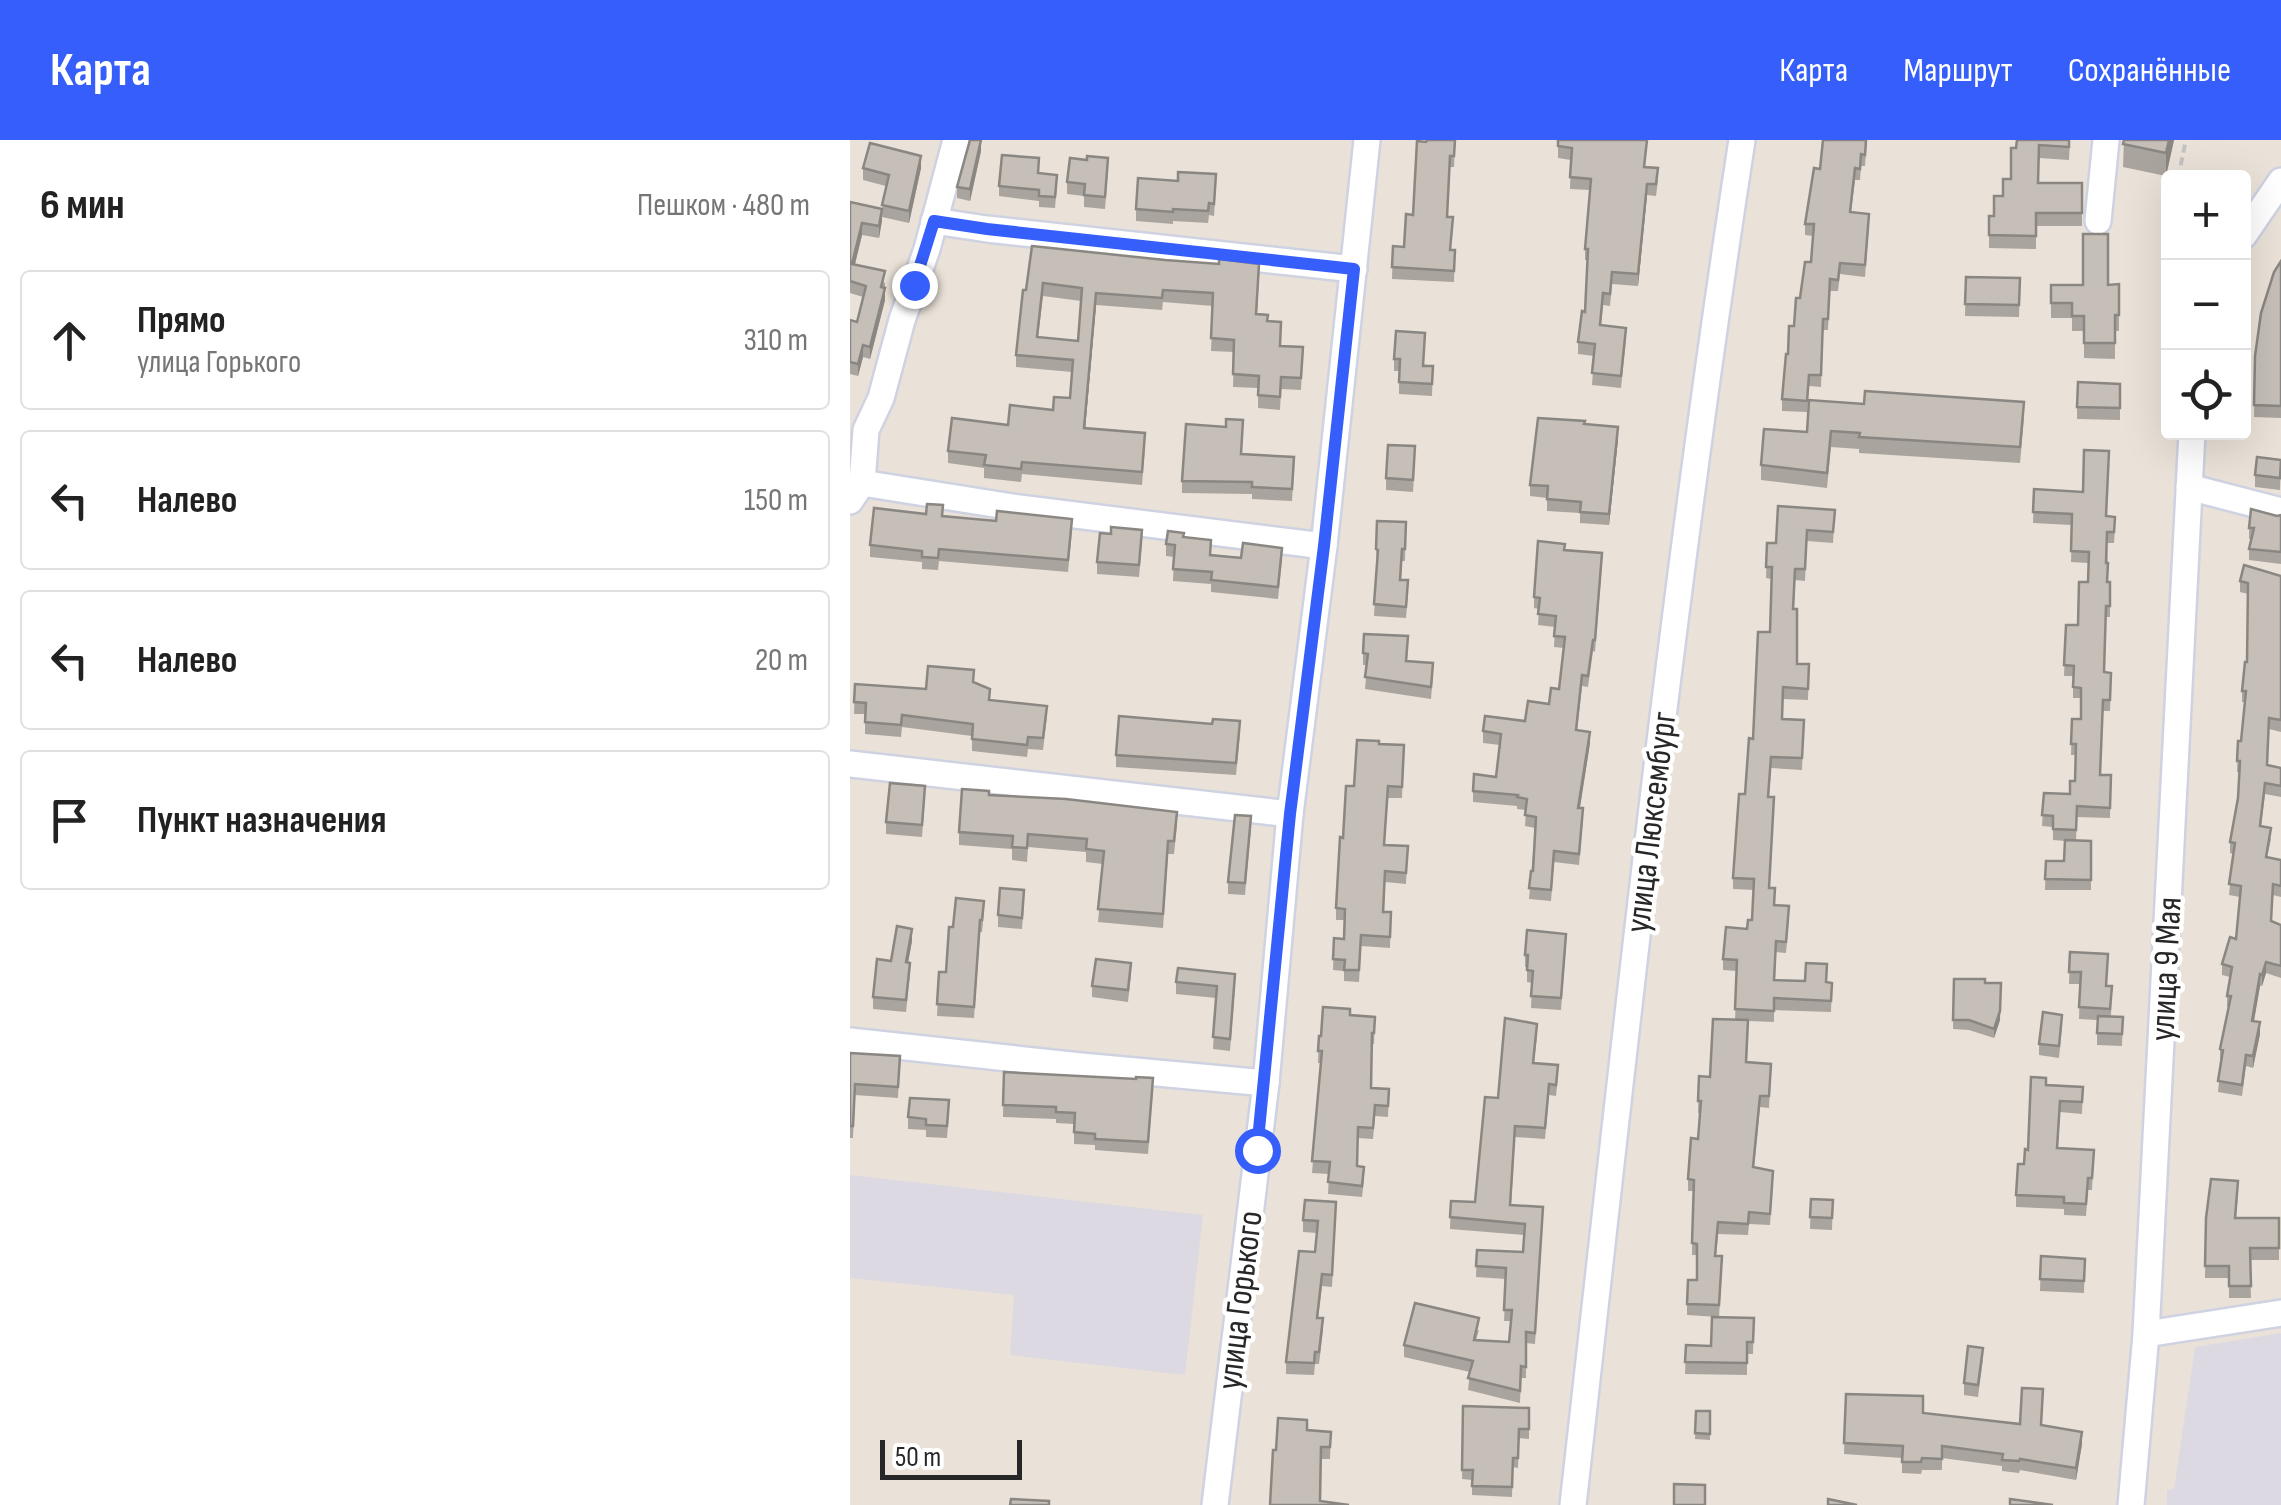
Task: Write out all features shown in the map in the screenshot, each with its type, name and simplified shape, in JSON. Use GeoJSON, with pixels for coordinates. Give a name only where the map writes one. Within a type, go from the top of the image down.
{"type":"FeatureCollection","features":[{"type":"Feature","properties":{"kind":"street"},"geometry":{"type":"LineString","coordinates":[[956,140],[881,398],[866,430],[856,492],[1324,546]]}},
{"type":"Feature","properties":{"kind":"street","name":"улица Горького"},"geometry":{"type":"LineString","coordinates":[[1214,1505],[1266,1082],[1290,814],[1324,546],[1367,140]]}},
{"type":"Feature","properties":{"kind":"street","name":"улица Люксембург"},"geometry":{"type":"LineString","coordinates":[[1573,1505],[1666,687],[1707,366],[1742,140]]}},
{"type":"Feature","properties":{"kind":"street"},"geometry":{"type":"LineString","coordinates":[[2098,222],[2106,140]]}},
{"type":"Feature","properties":{"kind":"street"},"geometry":{"type":"LineString","coordinates":[[2251,225],[2281,181]]}},
{"type":"Feature","properties":{"kind":"street"},"geometry":{"type":"LineString","coordinates":[[934,221],[1354,269]]}},
{"type":"Feature","properties":{"kind":"street","name":"улица 9 Мая"},"geometry":{"type":"LineString","coordinates":[[2132,1505],[2146,1334],[2192,440]]}},
{"type":"Feature","properties":{"kind":"street"},"geometry":{"type":"LineString","coordinates":[[2190,487],[2281,511]]}},
{"type":"Feature","properties":{"kind":"street"},"geometry":{"type":"LineString","coordinates":[[850,764],[1290,814]]}},
{"type":"Feature","properties":{"kind":"street"},"geometry":{"type":"LineString","coordinates":[[850,1041],[1266,1082]]}},
{"type":"Feature","properties":{"kind":"street"},"geometry":{"type":"LineString","coordinates":[[2146,1334],[2281,1313]]}},
{"type":"Feature","properties":{"kind":"path"},"geometry":{"type":"LineString","coordinates":[[2180,170],[2186,140]]}},
{"type":"Feature","properties":{"kind":"shaded area"},"geometry":{"type":"Polygon","coordinates":[[[850,1175],[1203,1215],[1185,1375],[1010,1355],[1014,1295],[850,1278],[850,1175]]]}},
{"type":"Feature","properties":{"kind":"shaded area"},"geometry":{"type":"Polygon","coordinates":[[[2281,1333],[2281,1505],[2167,1505],[2167,1490],[2174,1489],[2195,1347],[2281,1333]]]}},
{"type":"Feature","properties":{"kind":"building"},"geometry":{"type":"Polygon","coordinates":[[[970,140],[981,140],[970,189],[957,187],[970,140]]]}},
{"type":"Feature","properties":{"kind":"building"},"geometry":{"type":"Polygon","coordinates":[[[1455,140],[1454,156],[1450,156],[1447,217],[1453,217],[1450,250],[1455,250],[1454,271],[1392,267],[1393,246],[1404,247],[1406,214],[1413,215],[1417,141],[1455,140]]]}},
{"type":"Feature","properties":{"kind":"building"},"geometry":{"type":"Polygon","coordinates":[[[1558,140],[1647,140],[1644,167],[1658,168],[1656,184],[1647,184],[1638,274],[1612,272],[1610,294],[1603,293],[1600,325],[1626,328],[1621,376],[1592,373],[1595,344],[1578,342],[1582,311],[1585,312],[1591,179],[1570,177],[1572,148],[1558,146],[1558,140]]]}},
{"type":"Feature","properties":{"kind":"building"},"geometry":{"type":"Polygon","coordinates":[[[1823,140],[1866,140],[1860,169],[1855,168],[1850,212],[1869,214],[1865,265],[1840,263],[1838,280],[1830,279],[1828,319],[1823,319],[1821,375],[1809,375],[1807,401],[1782,399],[1789,326],[1794,326],[1805,262],[1811,262],[1814,224],[1805,224],[1814,168],[1820,169],[1823,140]]]}},
{"type":"Feature","properties":{"kind":"building"},"geometry":{"type":"Polygon","coordinates":[[[2017,140],[2069,140],[2069,147],[2039,145],[2038,183],[2082,183],[2082,213],[2036,213],[2036,236],[1989,235],[1994,196],[2003,196],[2003,179],[2011,179],[2011,148],[2016,148],[2017,140]]]}},
{"type":"Feature","properties":{"kind":"building"},"geometry":{"type":"Polygon","coordinates":[[[2124,140],[2169,140],[2166,153],[2123,144],[2124,140]]]}},
{"type":"Feature","properties":{"kind":"building"},"geometry":{"type":"Polygon","coordinates":[[[870,143],[921,156],[909,211],[882,205],[889,175],[863,168],[870,143]]]}},
{"type":"Feature","properties":{"kind":"building"},"geometry":{"type":"Polygon","coordinates":[[[1002,155],[1039,158],[1038,173],[1057,175],[1055,197],[1039,196],[1039,190],[999,186],[1002,155]]]}},
{"type":"Feature","properties":{"kind":"building"},"geometry":{"type":"Polygon","coordinates":[[[1087,156],[1108,158],[1105,197],[1084,195],[1085,184],[1067,182],[1070,158],[1087,160],[1087,156]]]}},
{"type":"Feature","properties":{"kind":"building"},"geometry":{"type":"Polygon","coordinates":[[[1178,172],[1216,174],[1214,204],[1209,203],[1208,211],[1136,209],[1138,178],[1178,181],[1178,172]]]}},
{"type":"Feature","properties":{"kind":"building"},"geometry":{"type":"Polygon","coordinates":[[[850,202],[882,209],[879,226],[862,223],[852,264],[885,271],[881,287],[885,288],[870,347],[863,345],[858,364],[850,362],[850,320],[857,322],[866,286],[850,281],[850,202]]]}},
{"type":"Feature","properties":{"kind":"building"},"geometry":{"type":"Polygon","coordinates":[[[2083,234],[2108,234],[2108,285],[2119,284],[2115,343],[2084,343],[2084,316],[2072,316],[2072,303],[2051,303],[2051,285],[2083,285],[2083,234]]]}},
{"type":"Feature","properties":{"kind":"building"},"geometry":{"type":"Polygon","coordinates":[[[1032,246],[1165,260],[1219,264],[1219,259],[1259,264],[1256,314],[1268,315],[1267,321],[1281,322],[1280,346],[1303,347],[1301,378],[1281,377],[1280,397],[1258,395],[1259,376],[1233,374],[1234,340],[1211,338],[1213,293],[1163,290],[1162,298],[1096,293],[1084,428],[1145,433],[1142,472],[1022,462],[1021,469],[984,465],[986,455],[948,451],[952,418],[1008,425],[1010,405],[1053,410],[1054,397],[1070,398],[1073,360],[1016,355],[1032,246]],[[1043,283],[1037,337],[1078,341],[1082,288],[1043,283]]]}},
{"type":"Feature","properties":{"kind":"building"},"geometry":{"type":"Polygon","coordinates":[[[2281,261],[2281,406],[2254,405],[2261,313],[2281,261]]]}},
{"type":"Feature","properties":{"kind":"building"},"geometry":{"type":"Polygon","coordinates":[[[1966,277],[2020,278],[2019,305],[1965,304],[1966,277]]]}},
{"type":"Feature","properties":{"kind":"building"},"geometry":{"type":"Polygon","coordinates":[[[1396,331],[1425,333],[1423,366],[1433,366],[1432,384],[1399,382],[1400,359],[1394,359],[1396,331]]]}},
{"type":"Feature","properties":{"kind":"building"},"geometry":{"type":"Polygon","coordinates":[[[2078,382],[2120,384],[2120,408],[2077,407],[2078,382]]]}},
{"type":"Feature","properties":{"kind":"building"},"geometry":{"type":"Polygon","coordinates":[[[1865,391],[2024,402],[2020,447],[1859,437],[1860,433],[1831,431],[1827,473],[1761,465],[1764,429],[1807,432],[1809,400],[1864,404],[1865,391]]]}},
{"type":"Feature","properties":{"kind":"building"},"geometry":{"type":"Polygon","coordinates":[[[1538,418],[1618,427],[1609,514],[1580,512],[1581,502],[1547,499],[1548,486],[1530,485],[1538,418]]]}},
{"type":"Feature","properties":{"kind":"building"},"geometry":{"type":"Polygon","coordinates":[[[1226,419],[1243,420],[1241,454],[1294,457],[1292,489],[1252,487],[1252,482],[1182,481],[1186,424],[1226,427],[1226,419]]]}},
{"type":"Feature","properties":{"kind":"building"},"geometry":{"type":"Polygon","coordinates":[[[1388,445],[1415,446],[1413,480],[1386,478],[1388,445]]]}},
{"type":"Feature","properties":{"kind":"building"},"geometry":{"type":"Polygon","coordinates":[[[2084,450],[2109,451],[2106,516],[2115,517],[2114,532],[2107,532],[2110,606],[2106,606],[2104,672],[2111,673],[2110,700],[2103,700],[2100,775],[2111,775],[2110,808],[2077,806],[2076,830],[2053,829],[2053,816],[2042,815],[2044,793],[2070,794],[2070,781],[2075,781],[2072,719],[2081,719],[2081,688],[2073,687],[2074,666],[2064,665],[2066,625],[2078,625],[2079,582],[2088,582],[2089,552],[2071,551],[2072,514],[2033,512],[2034,489],[2083,492],[2084,450]]]}},
{"type":"Feature","properties":{"kind":"building"},"geometry":{"type":"Polygon","coordinates":[[[2257,457],[2281,460],[2280,478],[2255,475],[2257,457]]]}},
{"type":"Feature","properties":{"kind":"building"},"geometry":{"type":"Polygon","coordinates":[[[927,504],[943,505],[942,516],[996,521],[997,511],[1072,519],[1068,560],[939,549],[938,558],[922,557],[922,551],[870,545],[874,508],[926,514],[927,504]]]}},
{"type":"Feature","properties":{"kind":"building"},"geometry":{"type":"Polygon","coordinates":[[[1778,506],[1835,510],[1833,532],[1807,530],[1805,569],[1795,569],[1797,664],[1809,664],[1808,689],[1783,687],[1782,719],[1804,720],[1802,758],[1771,757],[1768,797],[1774,797],[1769,888],[1775,888],[1774,905],[1789,906],[1786,942],[1776,941],[1774,980],[1805,981],[1806,963],[1827,964],[1826,982],[1832,983],[1831,1001],[1774,998],[1774,1011],[1735,1009],[1737,960],[1723,959],[1726,927],[1747,929],[1748,920],[1752,920],[1754,879],[1733,878],[1739,794],[1745,794],[1749,738],[1753,739],[1758,632],[1770,632],[1772,567],[1766,567],[1767,543],[1776,543],[1778,506]]]}},
{"type":"Feature","properties":{"kind":"building"},"geometry":{"type":"Polygon","coordinates":[[[2251,509],[2281,515],[2281,552],[2249,549],[2254,528],[2249,528],[2251,509]]]}},
{"type":"Feature","properties":{"kind":"building"},"geometry":{"type":"Polygon","coordinates":[[[1377,521],[1406,522],[1400,580],[1408,580],[1406,607],[1374,604],[1377,521]]]}},
{"type":"Feature","properties":{"kind":"building"},"geometry":{"type":"Polygon","coordinates":[[[1111,527],[1142,530],[1139,565],[1097,562],[1100,533],[1111,534],[1111,527]]]}},
{"type":"Feature","properties":{"kind":"building"},"geometry":{"type":"Polygon","coordinates":[[[1168,531],[1211,540],[1210,555],[1241,558],[1243,543],[1282,548],[1278,587],[1211,580],[1212,572],[1173,569],[1175,545],[1166,544],[1168,531]]]}},
{"type":"Feature","properties":{"kind":"building"},"geometry":{"type":"Polygon","coordinates":[[[1538,541],[1565,544],[1564,550],[1602,553],[1595,640],[1588,676],[1582,675],[1576,730],[1590,732],[1578,808],[1583,808],[1579,854],[1554,851],[1551,890],[1529,888],[1536,817],[1525,815],[1527,799],[1473,791],[1474,774],[1496,777],[1501,734],[1483,731],[1485,716],[1525,721],[1528,701],[1549,704],[1551,688],[1559,689],[1565,637],[1554,636],[1556,616],[1538,614],[1540,598],[1534,597],[1538,541]]]}},
{"type":"Feature","properties":{"kind":"building"},"geometry":{"type":"Polygon","coordinates":[[[2244,565],[2281,576],[2281,720],[2269,718],[2267,765],[2281,768],[2281,786],[2265,783],[2260,826],[2271,828],[2266,857],[2281,860],[2281,886],[2273,884],[2271,921],[2281,925],[2281,966],[2266,962],[2260,974],[2252,1021],[2260,1022],[2253,1056],[2246,1055],[2242,1085],[2218,1081],[2232,967],[2222,964],[2230,937],[2236,939],[2241,886],[2229,884],[2235,843],[2230,842],[2238,798],[2238,741],[2246,691],[2242,691],[2247,662],[2248,583],[2240,581],[2244,565]]]}},
{"type":"Feature","properties":{"kind":"building"},"geometry":{"type":"Polygon","coordinates":[[[1364,634],[1408,636],[1406,661],[1433,663],[1431,687],[1365,677],[1368,654],[1363,653],[1364,634]]]}},
{"type":"Feature","properties":{"kind":"building"},"geometry":{"type":"Polygon","coordinates":[[[928,666],[974,670],[973,682],[990,689],[989,700],[1047,706],[1043,738],[1028,737],[1027,745],[972,739],[973,724],[902,715],[901,725],[865,722],[866,703],[854,702],[855,684],[926,689],[928,666]]]}},
{"type":"Feature","properties":{"kind":"building"},"geometry":{"type":"Polygon","coordinates":[[[1119,716],[1212,724],[1213,719],[1240,721],[1236,763],[1116,755],[1119,716]]]}},
{"type":"Feature","properties":{"kind":"building"},"geometry":{"type":"Polygon","coordinates":[[[1357,740],[1404,745],[1402,787],[1388,786],[1384,845],[1408,846],[1406,873],[1385,871],[1383,912],[1391,912],[1390,937],[1361,935],[1359,970],[1344,970],[1345,960],[1333,959],[1334,938],[1344,939],[1345,909],[1336,908],[1340,837],[1343,838],[1346,786],[1354,786],[1357,740]]]}},
{"type":"Feature","properties":{"kind":"building"},"geometry":{"type":"Polygon","coordinates":[[[890,783],[925,786],[922,825],[886,822],[890,783]]]}},
{"type":"Feature","properties":{"kind":"building"},"geometry":{"type":"Polygon","coordinates":[[[962,789],[989,791],[989,795],[1177,812],[1174,841],[1168,841],[1163,914],[1098,909],[1104,851],[1086,849],[1087,839],[1028,834],[1027,848],[1012,847],[1013,836],[959,832],[962,789]]]}},
{"type":"Feature","properties":{"kind":"building"},"geometry":{"type":"Polygon","coordinates":[[[1235,815],[1251,816],[1245,883],[1228,882],[1235,815]]]}},
{"type":"Feature","properties":{"kind":"building"},"geometry":{"type":"Polygon","coordinates":[[[2065,840],[2091,841],[2091,880],[2045,879],[2046,861],[2064,861],[2065,840]]]}},
{"type":"Feature","properties":{"kind":"building"},"geometry":{"type":"Polygon","coordinates":[[[1000,888],[1024,890],[1022,918],[998,915],[1000,888]]]}},
{"type":"Feature","properties":{"kind":"building"},"geometry":{"type":"Polygon","coordinates":[[[956,898],[984,901],[974,1007],[937,1004],[939,972],[946,972],[949,927],[953,927],[956,898]]]}},
{"type":"Feature","properties":{"kind":"building"},"geometry":{"type":"Polygon","coordinates":[[[897,926],[912,929],[906,962],[910,963],[906,1000],[873,997],[877,959],[891,961],[897,926]]]}},
{"type":"Feature","properties":{"kind":"building"},"geometry":{"type":"Polygon","coordinates":[[[1527,930],[1566,934],[1561,998],[1531,996],[1533,971],[1527,970],[1525,955],[1527,930]]]}},
{"type":"Feature","properties":{"kind":"building"},"geometry":{"type":"Polygon","coordinates":[[[2070,952],[2108,954],[2106,986],[2112,986],[2110,1009],[2079,1007],[2081,972],[2069,972],[2070,952]]]}},
{"type":"Feature","properties":{"kind":"building"},"geometry":{"type":"Polygon","coordinates":[[[1096,959],[1131,963],[1128,990],[1092,986],[1096,959]]]}},
{"type":"Feature","properties":{"kind":"building"},"geometry":{"type":"Polygon","coordinates":[[[1178,968],[1235,974],[1230,1039],[1213,1037],[1217,986],[1176,982],[1178,968]]]}},
{"type":"Feature","properties":{"kind":"building"},"geometry":{"type":"Polygon","coordinates":[[[1954,979],[2001,983],[2000,1011],[1994,1029],[1969,1020],[1953,1020],[1954,979]]]}},
{"type":"Feature","properties":{"kind":"building"},"geometry":{"type":"Polygon","coordinates":[[[1323,1007],[1350,1009],[1350,1015],[1375,1017],[1371,1088],[1389,1089],[1388,1106],[1375,1105],[1373,1128],[1358,1127],[1357,1166],[1364,1167],[1362,1186],[1328,1182],[1330,1162],[1312,1161],[1323,1007]]]}},
{"type":"Feature","properties":{"kind":"building"},"geometry":{"type":"Polygon","coordinates":[[[2043,1012],[2062,1015],[2059,1046],[2039,1044],[2043,1012]]]}},
{"type":"Feature","properties":{"kind":"building"},"geometry":{"type":"Polygon","coordinates":[[[2098,1016],[2123,1017],[2122,1034],[2097,1033],[2098,1016]]]}},
{"type":"Feature","properties":{"kind":"building"},"geometry":{"type":"Polygon","coordinates":[[[1505,1018],[1537,1024],[1533,1063],[1558,1065],[1556,1085],[1549,1084],[1545,1128],[1515,1126],[1510,1205],[1543,1207],[1535,1333],[1526,1332],[1526,1367],[1521,1366],[1520,1391],[1468,1378],[1473,1361],[1404,1345],[1415,1303],[1479,1318],[1474,1340],[1509,1342],[1512,1310],[1504,1310],[1506,1268],[1476,1266],[1477,1250],[1523,1252],[1525,1224],[1450,1217],[1451,1201],[1475,1202],[1485,1097],[1498,1098],[1505,1018]]]}},
{"type":"Feature","properties":{"kind":"building"},"geometry":{"type":"Polygon","coordinates":[[[1713,1019],[1748,1020],[1746,1062],[1771,1064],[1769,1096],[1760,1096],[1753,1167],[1773,1171],[1770,1214],[1749,1212],[1748,1224],[1718,1222],[1715,1256],[1722,1256],[1719,1305],[1687,1304],[1688,1280],[1697,1280],[1697,1244],[1692,1243],[1694,1180],[1688,1179],[1691,1138],[1698,1139],[1699,1076],[1710,1077],[1713,1019]]]}},
{"type":"Feature","properties":{"kind":"building"},"geometry":{"type":"Polygon","coordinates":[[[850,1053],[900,1056],[898,1087],[855,1084],[853,1126],[850,1126],[850,1053]]]}},
{"type":"Feature","properties":{"kind":"building"},"geometry":{"type":"Polygon","coordinates":[[[1004,1072],[1153,1078],[1148,1142],[1095,1139],[1095,1134],[1074,1132],[1075,1113],[1056,1112],[1056,1107],[1003,1105],[1004,1072]]]}},
{"type":"Feature","properties":{"kind":"building"},"geometry":{"type":"Polygon","coordinates":[[[2031,1077],[2046,1078],[2046,1085],[2083,1087],[2082,1102],[2060,1101],[2057,1148],[2094,1150],[2086,1204],[2064,1203],[2064,1197],[2016,1195],[2018,1164],[2024,1164],[2025,1149],[2028,1150],[2031,1077]]]}},
{"type":"Feature","properties":{"kind":"building"},"geometry":{"type":"Polygon","coordinates":[[[910,1098],[949,1100],[947,1126],[926,1125],[926,1119],[908,1117],[910,1098]]]}},
{"type":"Feature","properties":{"kind":"building"},"geometry":{"type":"Polygon","coordinates":[[[2211,1179],[2238,1181],[2235,1218],[2279,1218],[2279,1248],[2250,1248],[2251,1286],[2229,1286],[2229,1266],[2205,1266],[2211,1179]]]}},
{"type":"Feature","properties":{"kind":"building"},"geometry":{"type":"Polygon","coordinates":[[[1811,1199],[1833,1200],[1832,1218],[1810,1217],[1811,1199]]]}},
{"type":"Feature","properties":{"kind":"building"},"geometry":{"type":"Polygon","coordinates":[[[1305,1200],[1336,1202],[1332,1275],[1322,1274],[1317,1318],[1323,1318],[1314,1363],[1286,1362],[1299,1251],[1315,1252],[1318,1221],[1303,1220],[1305,1200]]]}},
{"type":"Feature","properties":{"kind":"building"},"geometry":{"type":"Polygon","coordinates":[[[2041,1256],[2085,1259],[2084,1281],[2040,1279],[2041,1256]]]}},
{"type":"Feature","properties":{"kind":"building"},"geometry":{"type":"Polygon","coordinates":[[[1712,1317],[1754,1318],[1753,1342],[1747,1342],[1747,1363],[1685,1362],[1686,1345],[1711,1346],[1712,1317]]]}},
{"type":"Feature","properties":{"kind":"building"},"geometry":{"type":"Polygon","coordinates":[[[1968,1346],[1983,1348],[1978,1385],[1964,1383],[1968,1346]]]}},
{"type":"Feature","properties":{"kind":"building"},"geometry":{"type":"Polygon","coordinates":[[[2022,1388],[2043,1389],[2041,1425],[2082,1432],[2076,1468],[2002,1460],[2003,1454],[1942,1446],[1942,1459],[1902,1462],[1903,1446],[1844,1443],[1846,1394],[1923,1396],[1923,1413],[2020,1424],[2022,1388]]]}},
{"type":"Feature","properties":{"kind":"building"},"geometry":{"type":"Polygon","coordinates":[[[1463,1406],[1529,1408],[1529,1429],[1519,1429],[1512,1487],[1472,1486],[1473,1470],[1462,1470],[1463,1406]]]}},
{"type":"Feature","properties":{"kind":"building"},"geometry":{"type":"Polygon","coordinates":[[[1696,1411],[1710,1411],[1710,1434],[1695,1433],[1696,1411]]]}},
{"type":"Feature","properties":{"kind":"building"},"geometry":{"type":"Polygon","coordinates":[[[1278,1418],[1307,1420],[1307,1430],[1331,1432],[1330,1447],[1321,1447],[1320,1501],[1349,1505],[1270,1505],[1278,1418]]]}},
{"type":"Feature","properties":{"kind":"building"},"geometry":{"type":"Polygon","coordinates":[[[1674,1484],[1705,1485],[1705,1505],[1674,1505],[1674,1484]]]}},
{"type":"Feature","properties":{"kind":"building"},"geometry":{"type":"Polygon","coordinates":[[[1011,1499],[1049,1501],[1049,1505],[1010,1505],[1011,1499]]]}},
{"type":"Feature","properties":{"kind":"building"},"geometry":{"type":"Polygon","coordinates":[[[1828,1499],[1857,1505],[1828,1505],[1828,1499]]]}},
{"type":"Feature","properties":{"kind":"building"},"geometry":{"type":"Polygon","coordinates":[[[2010,1499],[2053,1505],[2010,1505],[2010,1499]]]}},
{"type":"Feature","properties":{"kind":"route"},"geometry":{"type":"LineString","coordinates":[[914,285],[934,221],[1354,269],[1290,814],[1257,1150]]}}]}
